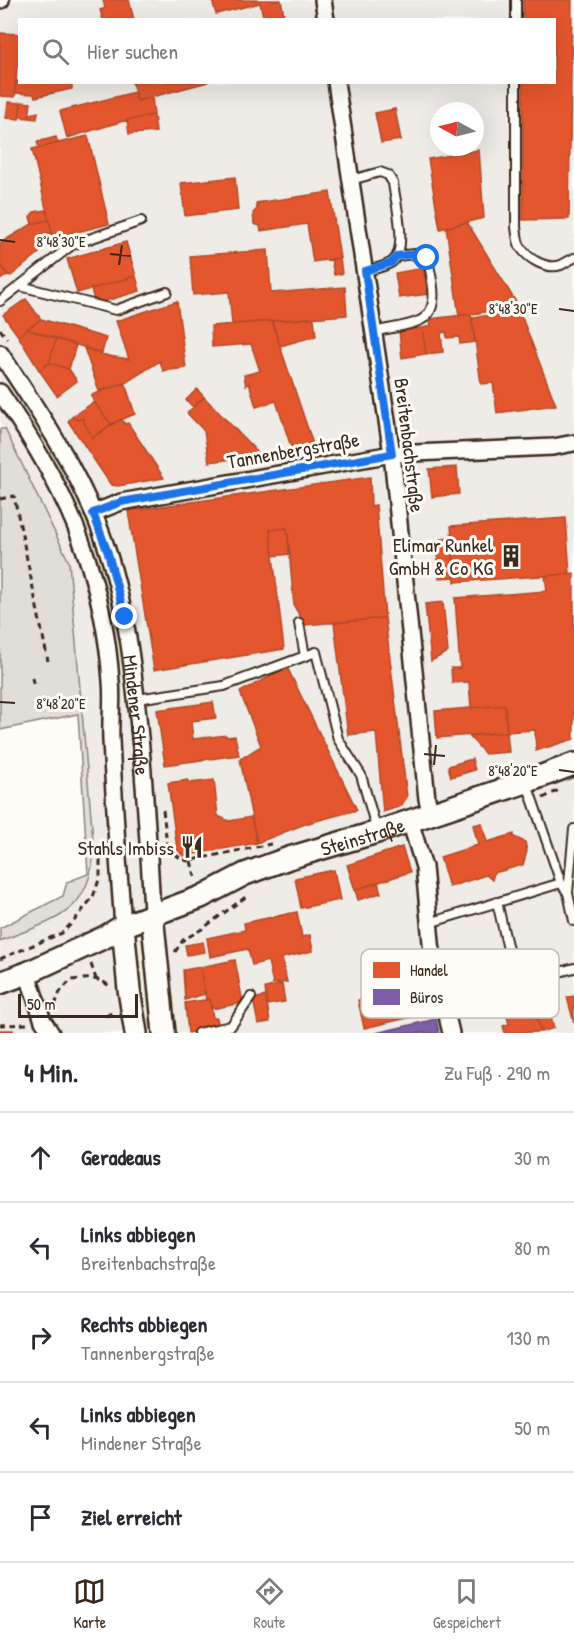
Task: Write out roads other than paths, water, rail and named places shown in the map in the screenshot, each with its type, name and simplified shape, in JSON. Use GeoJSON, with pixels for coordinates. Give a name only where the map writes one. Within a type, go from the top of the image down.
{"type":"FeatureCollection","features":[{"type":"Feature","properties":{"kind":"main road","name":"Steinstraße"},"geometry":{"type":"LineString","coordinates":[[0,983],[27,974],[123,926],[201,897],[245,874],[289,858],[431,815],[574,764]]}},
{"type":"Feature","properties":{"kind":"main road","name":"Mindener Straße"},"geometry":{"type":"LineString","coordinates":[[152,914],[164,1033]]}},
{"type":"Feature","properties":{"kind":"main road","name":"Mindener Straße"},"geometry":{"type":"LineString","coordinates":[[123,926],[136,1033]]}},
{"type":"Feature","properties":{"kind":"street"},"geometry":{"type":"LineString","coordinates":[[323,0],[326,18]]}},
{"type":"Feature","properties":{"kind":"street","name":"Breitenbachstraße"},"geometry":{"type":"LineString","coordinates":[[336,84],[392,454],[426,787],[431,815]]}},
{"type":"Feature","properties":{"kind":"street","name":"Mindener Straße"},"geometry":{"type":"LineString","coordinates":[[0,354],[45,422],[73,470],[108,553],[125,617],[137,699],[152,914]]}},
{"type":"Feature","properties":{"kind":"street","name":"Mindener Straße"},"geometry":{"type":"LineString","coordinates":[[0,392],[31,440],[64,501],[86,554],[99,602],[111,683],[111,736],[123,926]]}},
{"type":"Feature","properties":{"kind":"street","name":"Tannenbergstraße"},"geometry":{"type":"LineString","coordinates":[[93,513],[121,502],[392,454],[553,447],[574,443]]}},
{"type":"Feature","properties":{"kind":"street"},"geometry":{"type":"LineString","coordinates":[[410,821],[424,867],[432,949]]}},
{"type":"Feature","properties":{"kind":"street"},"geometry":{"type":"LineString","coordinates":[[27,974],[44,1022],[51,1033]]}},
{"type":"Feature","properties":{"kind":"street"},"geometry":{"type":"LineString","coordinates":[[447,1018],[451,1033]]}},
{"type":"Feature","properties":{"kind":"lane"},"geometry":{"type":"LineString","coordinates":[[516,0],[516,18]]}},
{"type":"Feature","properties":{"kind":"lane"},"geometry":{"type":"LineString","coordinates":[[516,84],[516,227],[519,245],[536,261],[550,266],[560,266],[574,258]]}},
{"type":"Feature","properties":{"kind":"lane"},"geometry":{"type":"LineString","coordinates":[[351,180],[380,172],[388,175],[393,183],[401,240],[397,256],[391,263],[365,271]]}},
{"type":"Feature","properties":{"kind":"lane"},"geometry":{"type":"LineString","coordinates":[[0,301],[72,245],[141,221]]}},
{"type":"Feature","properties":{"kind":"lane"},"geometry":{"type":"LineString","coordinates":[[374,332],[420,320],[429,313],[433,304],[432,280],[427,258],[415,254],[397,256]]}},
{"type":"Feature","properties":{"kind":"lane"},"geometry":{"type":"LineString","coordinates":[[20,286],[116,310],[167,292]]}},
{"type":"Feature","properties":{"kind":"lane"},"geometry":{"type":"LineString","coordinates":[[299,623],[305,656]]}},
{"type":"Feature","properties":{"kind":"lane"},"geometry":{"type":"LineString","coordinates":[[137,699],[224,686],[316,652],[339,740],[361,775],[377,832]]}},
{"type":"Feature","properties":{"kind":"lane"},"geometry":{"type":"LineString","coordinates":[[526,782],[561,883],[568,893]]}},
{"type":"Feature","properties":{"kind":"lane"},"geometry":{"type":"LineString","coordinates":[[574,829],[568,893],[574,921]]}},
{"type":"Feature","properties":{"kind":"lane"},"geometry":{"type":"LineString","coordinates":[[429,924],[561,883]]}},
{"type":"Feature","properties":{"kind":"lane"},"geometry":{"type":"LineString","coordinates":[[497,902],[508,949]]}},
{"type":"Feature","properties":{"kind":"lane"},"geometry":{"type":"LineString","coordinates":[[559,972],[574,968]]}},
{"type":"Feature","properties":{"kind":"lane"},"geometry":{"type":"LineString","coordinates":[[198,1033],[231,1026],[251,998]]}},
{"type":"Feature","properties":{"kind":"place","name":"Elimar Runkel GmbH & Co KG"},"geometry":{"type":"Point","coordinates":[511,556]}},
{"type":"Feature","properties":{"kind":"place","name":"Stahls Imbiss"},"geometry":{"type":"Point","coordinates":[192,847]}}]}
